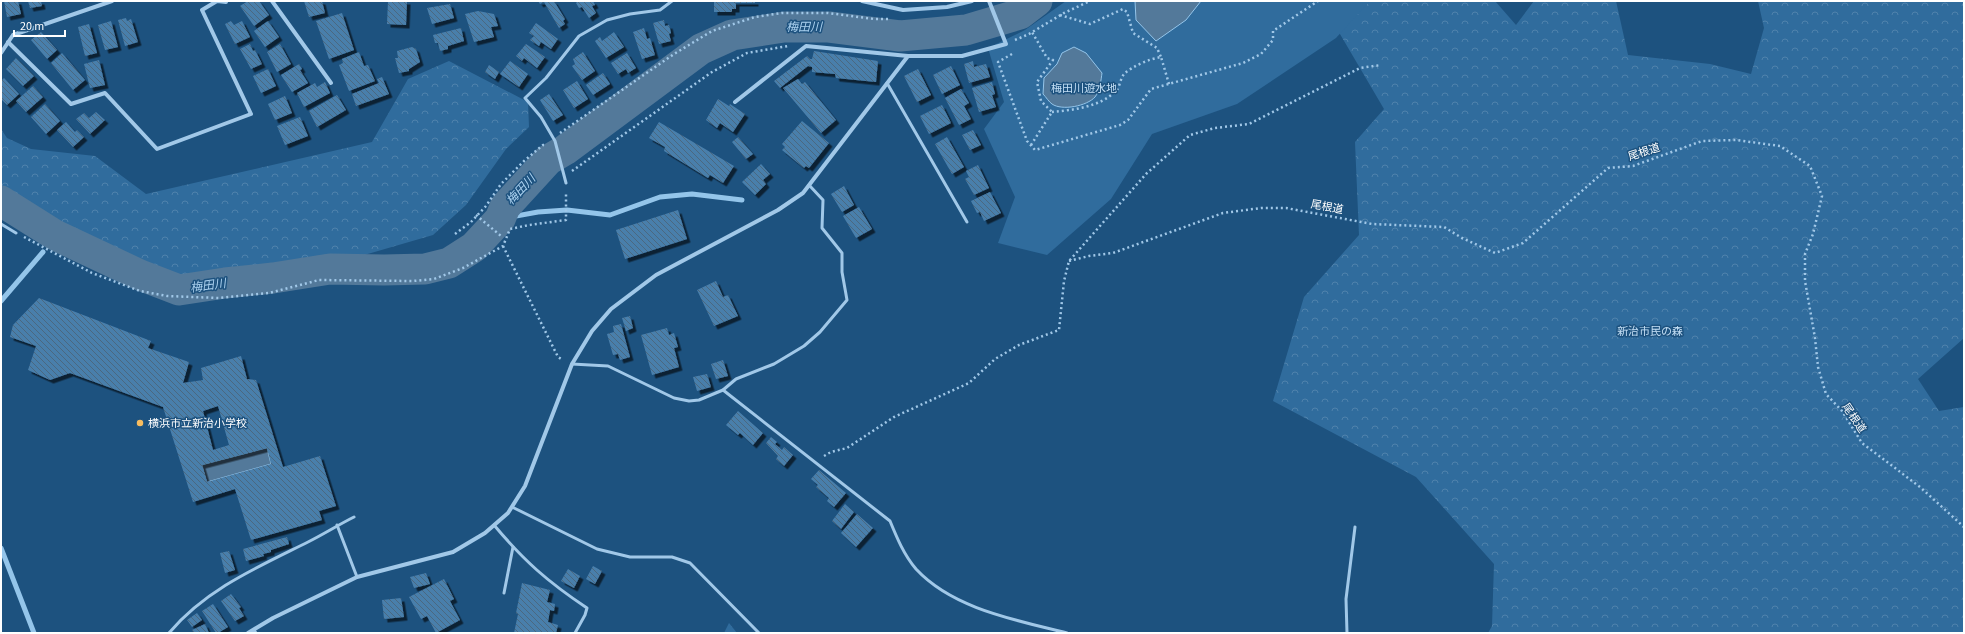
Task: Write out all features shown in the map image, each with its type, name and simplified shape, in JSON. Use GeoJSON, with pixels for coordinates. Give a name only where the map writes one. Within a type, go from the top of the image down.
{"type":"FeatureCollection","features":[{"type":"Feature","properties":{"kind":"street"},"geometry":{"type":"LineString","coordinates":[[1,53],[13,35],[112,1]]}},
{"type":"Feature","properties":{"kind":"street"},"geometry":{"type":"LineString","coordinates":[[272,1],[331,83]]}},
{"type":"Feature","properties":{"kind":"street"},"geometry":{"type":"LineString","coordinates":[[862,1],[903,10],[946,7],[972,1]]}},
{"type":"Feature","properties":{"kind":"street"},"geometry":{"type":"LineString","coordinates":[[8,42],[71,104],[105,93],[157,149],[251,114],[202,10],[217,2],[226,2]]}},
{"type":"Feature","properties":{"kind":"street"},"geometry":{"type":"LineString","coordinates":[[734,102],[806,46],[908,56],[962,56],[1005,42],[989,2]]}},
{"type":"Feature","properties":{"kind":"street"},"geometry":{"type":"LineString","coordinates":[[248,633],[255,631],[357,577],[453,552],[486,533],[512,507],[525,486],[544,432],[572,364],[592,331],[611,309],[656,275],[778,210],[803,193],[908,56]]}},
{"type":"Feature","properties":{"kind":"lane"},"geometry":{"type":"LineString","coordinates":[[566,183],[554,139],[541,117],[525,98],[546,78],[579,36],[606,20],[630,14],[660,10],[672,1]]}},
{"type":"Feature","properties":{"kind":"lane"},"geometry":{"type":"LineString","coordinates":[[887,84],[966,222]]}},
{"type":"Feature","properties":{"kind":"lane"},"geometry":{"type":"LineString","coordinates":[[572,364],[608,366],[674,398],[689,401],[699,400],[723,390],[736,379],[774,364],[804,346],[820,332],[847,300],[842,272],[842,253],[822,228],[823,200],[809,185]]}},
{"type":"Feature","properties":{"kind":"lane"},"geometry":{"type":"LineString","coordinates":[[1,224],[16,233]]}},
{"type":"Feature","properties":{"kind":"lane"},"geometry":{"type":"LineString","coordinates":[[723,390],[890,521],[902,549],[916,569],[946,592],[983,610],[1067,633]]}},
{"type":"Feature","properties":{"kind":"lane"},"geometry":{"type":"LineString","coordinates":[[512,507],[597,549],[630,557],[672,557],[690,563],[759,633]]}},
{"type":"Feature","properties":{"kind":"lane"},"geometry":{"type":"LineString","coordinates":[[169,633],[184,615],[214,592],[242,575],[354,517]]}},
{"type":"Feature","properties":{"kind":"lane"},"geometry":{"type":"LineString","coordinates":[[337,525],[357,577]]}},
{"type":"Feature","properties":{"kind":"lane"},"geometry":{"type":"LineString","coordinates":[[494,525],[513,547],[554,586],[587,608],[585,615],[575,633]]}},
{"type":"Feature","properties":{"kind":"lane"},"geometry":{"type":"LineString","coordinates":[[1347,633],[1346,599],[1355,527]]}},
{"type":"Feature","properties":{"kind":"lane"},"geometry":{"type":"LineString","coordinates":[[504,593],[513,547]]}},
{"type":"Feature","properties":{"kind":"path"},"geometry":{"type":"LineString","coordinates":[[1005,42],[1018,39],[1060,15],[1090,1]]}},
{"type":"Feature","properties":{"kind":"path"},"geometry":{"type":"LineString","coordinates":[[1014,49],[1012,55],[998,62],[1027,141],[1036,150],[1120,125],[1128,120],[1152,89],[1243,63],[1261,54],[1273,40],[1273,31],[1318,1]]}},
{"type":"Feature","properties":{"kind":"path"},"geometry":{"type":"LineString","coordinates":[[1060,15],[1090,24],[1123,10],[1127,12],[1133,33],[1157,48],[1169,84]]}},
{"type":"Feature","properties":{"kind":"path"},"geometry":{"type":"LineString","coordinates":[[455,234],[478,216],[501,184],[519,165],[543,145],[551,144],[554,139],[674,54],[712,31],[755,17],[782,13],[828,13],[874,19],[896,19]]}},
{"type":"Feature","properties":{"kind":"path"},"geometry":{"type":"LineString","coordinates":[[1032,32],[1047,58],[1053,60],[1037,82],[1041,101],[1052,112]]}},
{"type":"Feature","properties":{"kind":"path"},"geometry":{"type":"LineString","coordinates":[[1016,44],[1018,39]]}},
{"type":"Feature","properties":{"kind":"path"},"geometry":{"type":"LineString","coordinates":[[16,233],[92,273],[140,291],[167,296],[219,298],[269,293],[319,280],[412,281],[434,279],[463,268],[502,246],[510,229],[529,224],[566,220],[566,183],[569,173],[712,72],[747,53],[785,46],[806,46]]}},
{"type":"Feature","properties":{"kind":"path"},"geometry":{"type":"LineString","coordinates":[[1052,112],[1074,110],[1097,103],[1116,91],[1124,75],[1142,63],[1161,57]]}},
{"type":"Feature","properties":{"kind":"path"},"geometry":{"type":"LineString","coordinates":[[815,462],[831,452],[847,448],[894,417],[969,383],[995,359],[1020,345],[1059,330],[1064,281],[1069,261],[1146,174],[1190,135],[1215,128],[1248,124],[1360,68],[1381,65]]}},
{"type":"Feature","properties":{"kind":"path"},"geometry":{"type":"LineString","coordinates":[[1031,145],[1052,112]]}},
{"type":"Feature","properties":{"kind":"path","name":"尾根道"},"geometry":{"type":"LineString","coordinates":[[1069,261],[1089,256],[1113,253],[1223,213],[1261,208],[1286,208],[1372,224],[1444,227],[1462,238],[1496,254],[1523,243],[1608,168],[1633,166],[1702,141],[1736,140],[1780,146],[1810,166],[1822,196],[1813,234],[1806,254],[1806,281],[1818,367],[1826,394],[1842,411],[1862,443],[1920,487],[1964,527]]}},
{"type":"Feature","properties":{"kind":"path"},"geometry":{"type":"LineString","coordinates":[[478,216],[501,236]]}},
{"type":"Feature","properties":{"kind":"path"},"geometry":{"type":"LineString","coordinates":[[502,246],[558,357],[572,364]]}},
{"type":"Feature","properties":{"kind":"green space","name":"梅田川遊水地"},"geometry":{"type":"Polygon","coordinates":[[[1066,1],[1370,1],[1336,38],[1237,104],[1152,134],[1111,199],[1047,255],[998,243],[1015,197],[984,129],[1004,102],[988,48],[1025,30],[1066,1]]]}},
{"type":"Feature","properties":{"kind":"green space","name":"新治市民の森"},"geometry":{"type":"Polygon","coordinates":[[[1343,1],[1495,1],[1516,25],[1534,1],[1616,1],[1628,55],[1710,64],[1751,74],[1764,28],[1758,1],[1964,1],[1964,338],[1918,379],[1939,411],[1964,407],[1964,633],[1488,633],[1492,626],[1494,564],[1416,477],[1273,401],[1304,297],[1359,235],[1355,142],[1384,109],[1330,17],[1343,1]]]}},
{"type":"Feature","properties":{"kind":"green space"},"geometry":{"type":"Polygon","coordinates":[[[449,61],[528,102],[529,127],[506,149],[466,205],[433,235],[261,285],[144,284],[1,187],[1,129],[7,138],[31,149],[95,156],[146,194],[372,142],[408,79],[449,61]]]}},
{"type":"Feature","properties":{"kind":"green space"},"geometry":{"type":"Polygon","coordinates":[[[729,623],[737,633],[724,633],[729,623]]]}},
{"type":"Feature","properties":{"kind":"shaded area"},"geometry":{"type":"Polygon","coordinates":[[[1135,1],[1201,1],[1186,20],[1156,41],[1136,20],[1135,1]]]}},
{"type":"Feature","properties":{"kind":"shaded area"},"geometry":{"type":"Polygon","coordinates":[[[1074,47],[1086,53],[1102,73],[1099,89],[1095,97],[1081,105],[1068,107],[1056,106],[1043,94],[1044,78],[1057,64],[1062,53],[1074,47]]]}},
{"type":"Feature","properties":{"kind":"shaded area"},"geometry":{"type":"Polygon","coordinates":[[[267,448],[271,464],[207,482],[202,465],[267,448]]]}},
{"type":"Feature","properties":{"kind":"building"},"geometry":{"type":"Polygon","coordinates":[[[4,1],[18,1],[21,14],[7,17],[4,1]]]}},
{"type":"Feature","properties":{"kind":"building"},"geometry":{"type":"Polygon","coordinates":[[[28,1],[41,1],[42,6],[30,8],[28,1]]]}},
{"type":"Feature","properties":{"kind":"building"},"geometry":{"type":"Polygon","coordinates":[[[248,1],[259,1],[269,15],[254,26],[240,6],[248,1]]]}},
{"type":"Feature","properties":{"kind":"building"},"geometry":{"type":"Polygon","coordinates":[[[304,1],[322,1],[325,13],[309,17],[304,1]]]}},
{"type":"Feature","properties":{"kind":"building"},"geometry":{"type":"Polygon","coordinates":[[[388,1],[407,1],[406,25],[387,24],[388,1]]]}},
{"type":"Feature","properties":{"kind":"building"},"geometry":{"type":"Polygon","coordinates":[[[538,1],[554,1],[565,19],[563,21],[565,24],[559,28],[544,2],[540,4],[538,1]]]}},
{"type":"Feature","properties":{"kind":"building"},"geometry":{"type":"Polygon","coordinates":[[[578,1],[593,1],[595,5],[592,6],[596,13],[589,18],[582,7],[579,8],[576,3],[578,1]]]}},
{"type":"Feature","properties":{"kind":"building"},"geometry":{"type":"Polygon","coordinates":[[[714,1],[755,1],[755,3],[736,3],[736,9],[732,9],[732,12],[714,12],[714,1]]]}},
{"type":"Feature","properties":{"kind":"building"},"geometry":{"type":"Polygon","coordinates":[[[450,4],[454,18],[432,24],[427,8],[450,4]]]}},
{"type":"Feature","properties":{"kind":"building"},"geometry":{"type":"Polygon","coordinates":[[[478,11],[494,14],[498,26],[491,27],[494,37],[474,42],[465,14],[478,11]]]}},
{"type":"Feature","properties":{"kind":"building"},"geometry":{"type":"Polygon","coordinates":[[[342,13],[354,50],[329,59],[316,21],[342,13]]]}},
{"type":"Feature","properties":{"kind":"building"},"geometry":{"type":"Polygon","coordinates":[[[126,18],[127,21],[131,19],[138,42],[125,46],[118,20],[126,18]]]}},
{"type":"Feature","properties":{"kind":"building"},"geometry":{"type":"Polygon","coordinates":[[[664,20],[665,26],[669,25],[671,41],[659,44],[653,23],[664,20]]]}},
{"type":"Feature","properties":{"kind":"building"},"geometry":{"type":"Polygon","coordinates":[[[111,21],[118,47],[105,50],[98,25],[111,21]]]}},
{"type":"Feature","properties":{"kind":"building"},"geometry":{"type":"Polygon","coordinates":[[[231,21],[234,25],[242,21],[250,37],[235,44],[225,24],[231,21]]]}},
{"type":"Feature","properties":{"kind":"building"},"geometry":{"type":"Polygon","coordinates":[[[268,21],[279,37],[265,47],[254,31],[268,21]]]}},
{"type":"Feature","properties":{"kind":"building"},"geometry":{"type":"Polygon","coordinates":[[[536,23],[558,39],[551,49],[541,42],[539,46],[530,40],[534,36],[529,33],[536,23]]]}},
{"type":"Feature","properties":{"kind":"building"},"geometry":{"type":"Polygon","coordinates":[[[89,24],[97,53],[85,56],[78,27],[89,24]]]}},
{"type":"Feature","properties":{"kind":"building"},"geometry":{"type":"Polygon","coordinates":[[[461,28],[464,41],[448,46],[448,49],[440,51],[438,43],[435,43],[433,35],[461,28]]]}},
{"type":"Feature","properties":{"kind":"building"},"geometry":{"type":"Polygon","coordinates":[[[644,28],[647,39],[650,38],[655,55],[642,59],[633,32],[644,28]]]}},
{"type":"Feature","properties":{"kind":"building"},"geometry":{"type":"Polygon","coordinates":[[[41,32],[57,50],[47,59],[31,40],[41,32]]]}},
{"type":"Feature","properties":{"kind":"building"},"geometry":{"type":"Polygon","coordinates":[[[614,32],[624,47],[606,58],[595,41],[600,37],[602,41],[614,32]]]}},
{"type":"Feature","properties":{"kind":"building"},"geometry":{"type":"Polygon","coordinates":[[[250,44],[253,51],[255,50],[262,64],[251,69],[240,49],[250,44]]]}},
{"type":"Feature","properties":{"kind":"building"},"geometry":{"type":"Polygon","coordinates":[[[280,44],[291,64],[277,72],[267,52],[280,44]]]}},
{"type":"Feature","properties":{"kind":"building"},"geometry":{"type":"Polygon","coordinates":[[[526,44],[545,57],[537,68],[524,58],[522,61],[516,56],[526,44]]]}},
{"type":"Feature","properties":{"kind":"building"},"geometry":{"type":"Polygon","coordinates":[[[412,47],[416,49],[420,62],[409,69],[409,71],[399,73],[395,58],[398,58],[397,51],[412,47]]]}},
{"type":"Feature","properties":{"kind":"building"},"geometry":{"type":"Polygon","coordinates":[[[814,51],[878,61],[876,82],[836,78],[835,74],[812,72],[812,67],[808,66],[780,88],[774,81],[807,56],[812,59],[814,51]]]}},
{"type":"Feature","properties":{"kind":"building"},"geometry":{"type":"Polygon","coordinates":[[[359,52],[364,66],[368,65],[375,81],[349,91],[339,65],[343,63],[342,59],[359,52]]]}},
{"type":"Feature","properties":{"kind":"building"},"geometry":{"type":"Polygon","coordinates":[[[583,52],[595,71],[582,80],[572,66],[575,64],[573,59],[583,52]]]}},
{"type":"Feature","properties":{"kind":"building"},"geometry":{"type":"Polygon","coordinates":[[[62,53],[85,80],[73,90],[51,63],[62,53]]]}},
{"type":"Feature","properties":{"kind":"building"},"geometry":{"type":"Polygon","coordinates":[[[627,53],[636,68],[628,73],[626,69],[618,74],[611,63],[627,53]]]}},
{"type":"Feature","properties":{"kind":"building"},"geometry":{"type":"Polygon","coordinates":[[[16,58],[34,76],[23,86],[6,69],[16,58]]]}},
{"type":"Feature","properties":{"kind":"building"},"geometry":{"type":"Polygon","coordinates":[[[99,60],[105,85],[90,88],[84,64],[99,60]]]}},
{"type":"Feature","properties":{"kind":"building"},"geometry":{"type":"Polygon","coordinates":[[[510,61],[528,74],[519,87],[500,74],[510,61]]]}},
{"type":"Feature","properties":{"kind":"building"},"geometry":{"type":"Polygon","coordinates":[[[973,61],[974,67],[986,64],[990,77],[969,83],[964,64],[973,61]]]}},
{"type":"Feature","properties":{"kind":"building"},"geometry":{"type":"Polygon","coordinates":[[[299,64],[302,69],[300,70],[308,83],[292,92],[281,75],[299,64]]]}},
{"type":"Feature","properties":{"kind":"building"},"geometry":{"type":"Polygon","coordinates":[[[489,65],[499,72],[495,79],[485,72],[489,65]]]}},
{"type":"Feature","properties":{"kind":"building"},"geometry":{"type":"Polygon","coordinates":[[[951,66],[960,85],[942,94],[933,75],[951,66]]]}},
{"type":"Feature","properties":{"kind":"building"},"geometry":{"type":"Polygon","coordinates":[[[268,69],[276,86],[261,93],[253,76],[268,69]]]}},
{"type":"Feature","properties":{"kind":"building"},"geometry":{"type":"Polygon","coordinates":[[[918,69],[931,95],[917,102],[904,76],[918,69]]]}},
{"type":"Feature","properties":{"kind":"building"},"geometry":{"type":"Polygon","coordinates":[[[603,73],[610,84],[593,95],[586,85],[603,73]]]}},
{"type":"Feature","properties":{"kind":"building"},"geometry":{"type":"Polygon","coordinates":[[[382,77],[389,94],[356,106],[352,94],[379,83],[377,79],[382,77]]]}},
{"type":"Feature","properties":{"kind":"building"},"geometry":{"type":"Polygon","coordinates":[[[4,78],[19,94],[7,105],[1,99],[1,81],[4,78]]]}},
{"type":"Feature","properties":{"kind":"building"},"geometry":{"type":"Polygon","coordinates":[[[798,79],[802,84],[805,82],[836,120],[821,133],[783,88],[798,79]]]}},
{"type":"Feature","properties":{"kind":"building"},"geometry":{"type":"Polygon","coordinates":[[[577,81],[588,99],[574,108],[563,90],[577,81]]]}},
{"type":"Feature","properties":{"kind":"building"},"geometry":{"type":"Polygon","coordinates":[[[325,82],[330,93],[304,107],[297,93],[315,83],[317,87],[325,82]]]}},
{"type":"Feature","properties":{"kind":"building"},"geometry":{"type":"Polygon","coordinates":[[[992,82],[995,94],[992,95],[996,107],[979,112],[972,88],[992,82]]]}},
{"type":"Feature","properties":{"kind":"building"},"geometry":{"type":"Polygon","coordinates":[[[33,86],[43,97],[26,112],[16,101],[33,86]]]}},
{"type":"Feature","properties":{"kind":"building"},"geometry":{"type":"Polygon","coordinates":[[[961,89],[969,103],[964,106],[971,119],[959,125],[945,98],[961,89]]]}},
{"type":"Feature","properties":{"kind":"building"},"geometry":{"type":"Polygon","coordinates":[[[549,94],[563,115],[553,121],[540,100],[549,94]]]}},
{"type":"Feature","properties":{"kind":"building"},"geometry":{"type":"Polygon","coordinates":[[[337,95],[346,110],[317,127],[309,111],[337,95]]]}},
{"type":"Feature","properties":{"kind":"building"},"geometry":{"type":"Polygon","coordinates":[[[285,96],[292,113],[275,120],[268,104],[285,96]]]}},
{"type":"Feature","properties":{"kind":"building"},"geometry":{"type":"Polygon","coordinates":[[[718,99],[729,106],[730,104],[745,114],[733,132],[720,123],[717,128],[706,120],[718,99]]]}},
{"type":"Feature","properties":{"kind":"building"},"geometry":{"type":"Polygon","coordinates":[[[45,104],[60,121],[46,134],[31,117],[45,104]]]}},
{"type":"Feature","properties":{"kind":"building"},"geometry":{"type":"Polygon","coordinates":[[[942,105],[951,123],[929,134],[920,116],[942,105]]]}},
{"type":"Feature","properties":{"kind":"building"},"geometry":{"type":"Polygon","coordinates":[[[96,112],[105,120],[90,134],[76,119],[84,113],[89,118],[96,112]]]}},
{"type":"Feature","properties":{"kind":"building"},"geometry":{"type":"Polygon","coordinates":[[[300,117],[308,136],[285,145],[277,126],[300,117]]]}},
{"type":"Feature","properties":{"kind":"building"},"geometry":{"type":"Polygon","coordinates":[[[802,121],[829,143],[809,168],[806,166],[804,168],[782,150],[785,147],[782,144],[802,121]]]}},
{"type":"Feature","properties":{"kind":"building"},"geometry":{"type":"Polygon","coordinates":[[[66,122],[75,132],[77,130],[84,137],[73,147],[57,130],[66,122]]]}},
{"type":"Feature","properties":{"kind":"building"},"geometry":{"type":"Polygon","coordinates":[[[659,122],[734,166],[723,183],[710,175],[708,178],[664,151],[665,147],[649,138],[659,122]]]}},
{"type":"Feature","properties":{"kind":"building"},"geometry":{"type":"Polygon","coordinates":[[[973,130],[981,145],[970,150],[962,135],[973,130]]]}},
{"type":"Feature","properties":{"kind":"building"},"geometry":{"type":"Polygon","coordinates":[[[738,137],[753,154],[746,159],[732,142],[738,137]]]}},
{"type":"Feature","properties":{"kind":"building"},"geometry":{"type":"Polygon","coordinates":[[[947,137],[964,167],[952,174],[935,144],[947,137]]]}},
{"type":"Feature","properties":{"kind":"building"},"geometry":{"type":"Polygon","coordinates":[[[761,164],[770,174],[763,180],[766,184],[755,195],[742,182],[761,164]]]}},
{"type":"Feature","properties":{"kind":"building"},"geometry":{"type":"Polygon","coordinates":[[[978,165],[989,188],[974,195],[965,179],[969,177],[966,171],[978,165]]]}},
{"type":"Feature","properties":{"kind":"building"},"geometry":{"type":"Polygon","coordinates":[[[844,186],[854,205],[842,212],[831,194],[844,186]]]}},
{"type":"Feature","properties":{"kind":"building"},"geometry":{"type":"Polygon","coordinates":[[[990,192],[1001,213],[984,221],[980,212],[977,213],[971,201],[990,192]]]}},
{"type":"Feature","properties":{"kind":"building"},"geometry":{"type":"Polygon","coordinates":[[[859,207],[872,229],[856,238],[843,216],[859,207]]]}},
{"type":"Feature","properties":{"kind":"building"},"geometry":{"type":"Polygon","coordinates":[[[678,210],[687,239],[625,259],[616,230],[678,210]]]}},
{"type":"Feature","properties":{"kind":"building"},"geometry":{"type":"Polygon","coordinates":[[[716,281],[723,297],[728,295],[738,316],[714,326],[697,290],[716,281]]]}},
{"type":"Feature","properties":{"kind":"building"},"geometry":{"type":"Polygon","coordinates":[[[39,298],[151,341],[148,348],[189,362],[183,383],[203,380],[201,368],[241,356],[247,379],[256,380],[283,467],[320,456],[336,506],[319,511],[322,520],[251,540],[235,489],[193,502],[163,407],[70,373],[50,380],[28,370],[36,346],[10,337],[13,325],[39,298]],[[218,406],[203,411],[213,450],[229,445],[218,406]],[[267,448],[202,465],[207,482],[271,464],[267,448]]]}},
{"type":"Feature","properties":{"kind":"building"},"geometry":{"type":"Polygon","coordinates":[[[630,316],[633,328],[626,331],[622,318],[630,316]]]}},
{"type":"Feature","properties":{"kind":"building"},"geometry":{"type":"Polygon","coordinates":[[[621,324],[630,357],[620,360],[618,354],[613,355],[607,334],[614,332],[613,326],[621,324]]]}},
{"type":"Feature","properties":{"kind":"building"},"geometry":{"type":"Polygon","coordinates":[[[667,328],[669,335],[674,333],[678,347],[674,348],[679,367],[652,375],[641,335],[667,328]]]}},
{"type":"Feature","properties":{"kind":"building"},"geometry":{"type":"Polygon","coordinates":[[[723,360],[728,376],[716,379],[711,364],[723,360]]]}},
{"type":"Feature","properties":{"kind":"building"},"geometry":{"type":"Polygon","coordinates":[[[707,374],[711,387],[697,391],[693,377],[707,374]]]}},
{"type":"Feature","properties":{"kind":"building"},"geometry":{"type":"Polygon","coordinates":[[[738,411],[763,433],[753,445],[740,433],[738,435],[726,425],[738,411]]]}},
{"type":"Feature","properties":{"kind":"building"},"geometry":{"type":"Polygon","coordinates":[[[771,437],[777,442],[775,444],[782,450],[784,447],[793,455],[784,466],[776,459],[778,456],[766,443],[771,437]]]}},
{"type":"Feature","properties":{"kind":"building"},"geometry":{"type":"Polygon","coordinates":[[[819,470],[846,493],[834,507],[827,501],[829,498],[816,487],[818,485],[811,479],[819,470]]]}},
{"type":"Feature","properties":{"kind":"building"},"geometry":{"type":"Polygon","coordinates":[[[845,504],[854,512],[841,529],[832,521],[845,504]]]}},
{"type":"Feature","properties":{"kind":"building"},"geometry":{"type":"Polygon","coordinates":[[[857,514],[873,528],[856,547],[841,533],[857,514]]]}},
{"type":"Feature","properties":{"kind":"building"},"geometry":{"type":"Polygon","coordinates":[[[287,537],[289,544],[271,550],[271,552],[263,554],[264,556],[246,561],[243,549],[287,537]]]}},
{"type":"Feature","properties":{"kind":"building"},"geometry":{"type":"Polygon","coordinates":[[[229,551],[235,570],[225,573],[220,553],[229,551]]]}},
{"type":"Feature","properties":{"kind":"building"},"geometry":{"type":"Polygon","coordinates":[[[593,566],[602,571],[595,584],[586,579],[593,566]]]}},
{"type":"Feature","properties":{"kind":"building"},"geometry":{"type":"Polygon","coordinates":[[[568,569],[580,576],[574,588],[561,581],[568,569]]]}},
{"type":"Feature","properties":{"kind":"building"},"geometry":{"type":"Polygon","coordinates":[[[426,573],[430,584],[414,588],[410,577],[426,573]]]}},
{"type":"Feature","properties":{"kind":"building"},"geometry":{"type":"Polygon","coordinates":[[[444,579],[454,599],[450,601],[460,620],[436,633],[427,616],[421,619],[409,597],[444,579]]]}},
{"type":"Feature","properties":{"kind":"building"},"geometry":{"type":"Polygon","coordinates":[[[522,583],[550,590],[547,602],[555,604],[554,611],[550,610],[548,622],[558,625],[556,633],[514,633],[522,583]]]}},
{"type":"Feature","properties":{"kind":"building"},"geometry":{"type":"Polygon","coordinates":[[[231,594],[241,607],[239,608],[244,616],[235,621],[221,601],[231,594]]]}},
{"type":"Feature","properties":{"kind":"building"},"geometry":{"type":"Polygon","coordinates":[[[401,598],[404,617],[384,619],[382,600],[401,598]]]}},
{"type":"Feature","properties":{"kind":"building"},"geometry":{"type":"Polygon","coordinates":[[[213,604],[228,627],[218,633],[216,633],[202,611],[213,604]]]}},
{"type":"Feature","properties":{"kind":"building"},"geometry":{"type":"Polygon","coordinates":[[[197,613],[202,620],[192,627],[187,620],[197,613]]]}},
{"type":"Feature","properties":{"kind":"building"},"geometry":{"type":"Polygon","coordinates":[[[205,624],[209,633],[194,633],[192,630],[205,624]]]}},
{"type":"Feature","properties":{"kind":"waterway","name":"梅田川"},"geometry":{"type":"LineString","coordinates":[[1,201],[55,235],[140,275],[179,290],[330,269],[425,269],[449,263],[474,247],[500,219],[505,207],[548,160],[565,150],[701,49],[732,35],[784,27],[829,27],[900,36],[966,30],[1020,14],[1037,1]]}},
{"type":"Feature","properties":{"kind":"waterway"},"geometry":{"type":"LineString","coordinates":[[500,219],[538,212],[567,210],[610,215],[660,197],[692,194],[742,200]]}},
{"type":"Feature","properties":{"kind":"waterway"},"geometry":{"type":"LineString","coordinates":[[1,301],[43,252]]}},
{"type":"Feature","properties":{"kind":"waterway"},"geometry":{"type":"LineString","coordinates":[[1,548],[34,633]]}},
{"type":"Feature","properties":{"kind":"place","name":"横浜市立新治小学校"},"geometry":{"type":"Point","coordinates":[140,423]}}]}
